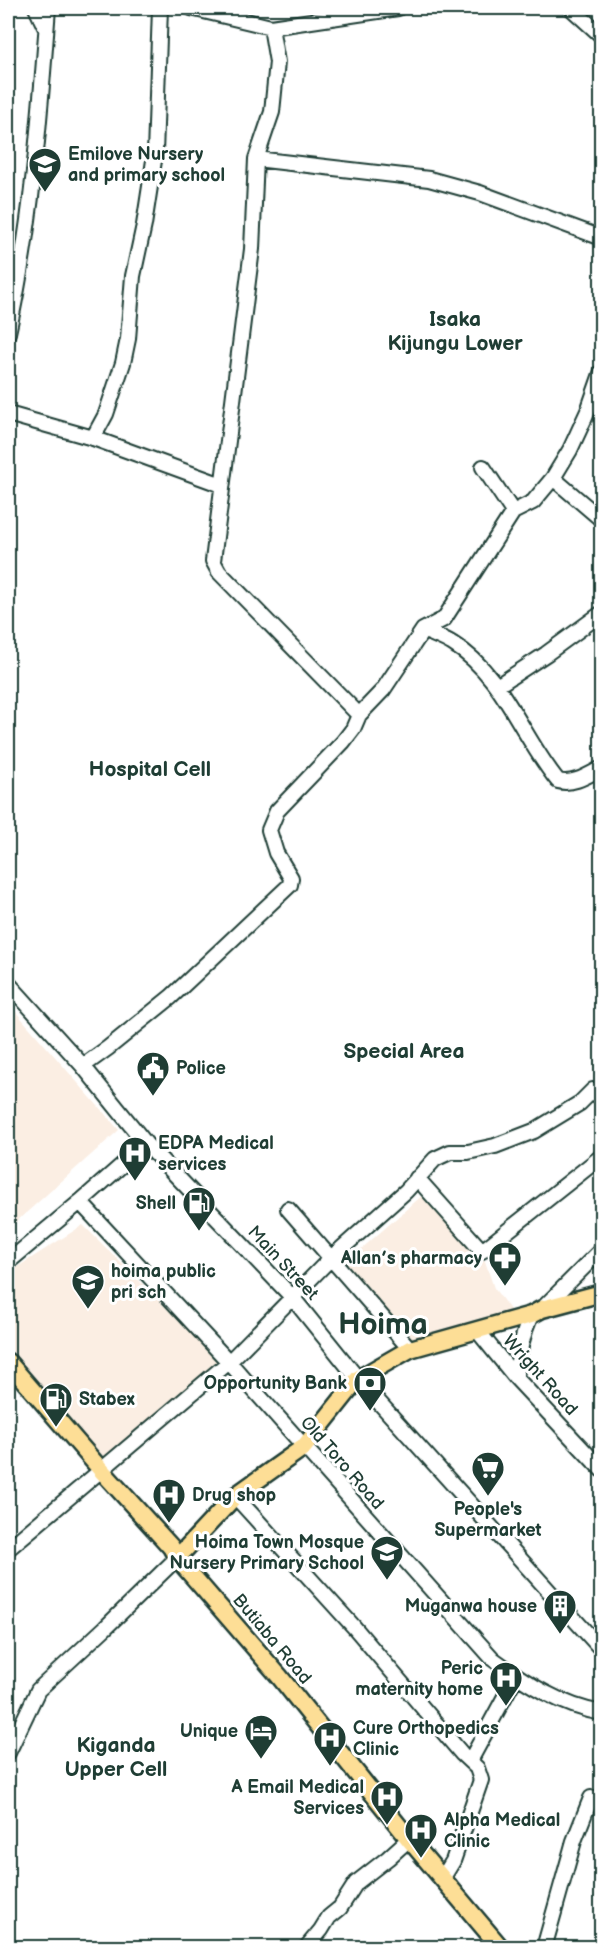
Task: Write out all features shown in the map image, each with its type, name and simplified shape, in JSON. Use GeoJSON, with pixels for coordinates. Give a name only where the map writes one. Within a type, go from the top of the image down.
{"type":"FeatureCollection","features":[{"type":"Feature","properties":{"kind":"main road"},"geometry":{"type":"LineString","coordinates":[[177,1558],[234,1496],[304,1447],[358,1378],[410,1349],[602,1293]]}},
{"type":"Feature","properties":{"kind":"main road","name":"Butiaba Road"},"geometry":{"type":"LineString","coordinates":[[8,1362],[171,1547],[177,1558],[279,1676],[409,1839],[501,1947]]}},
{"type":"Feature","properties":{"kind":"street"},"geometry":{"type":"LineString","coordinates":[[36,8],[47,31]]}},
{"type":"Feature","properties":{"kind":"street"},"geometry":{"type":"LineString","coordinates":[[8,333],[31,191],[48,8]]}},
{"type":"Feature","properties":{"kind":"street"},"geometry":{"type":"LineString","coordinates":[[93,438],[106,414],[123,363],[128,339],[133,276],[144,225],[154,154],[160,8]]}},
{"type":"Feature","properties":{"kind":"street"},"geometry":{"type":"LineString","coordinates":[[191,8],[271,27],[398,8]]}},
{"type":"Feature","properties":{"kind":"street"},"geometry":{"type":"LineString","coordinates":[[571,8],[602,36]]}},
{"type":"Feature","properties":{"kind":"street"},"geometry":{"type":"LineString","coordinates":[[271,27],[276,62],[272,112],[256,159],[252,249],[213,561],[215,567],[359,715]]}},
{"type":"Feature","properties":{"kind":"street"},"geometry":{"type":"LineString","coordinates":[[256,159],[429,179],[480,194],[602,238]]}},
{"type":"Feature","properties":{"kind":"street"},"geometry":{"type":"LineString","coordinates":[[83,1066],[171,997],[290,885],[291,878],[276,853],[269,830],[277,811],[343,742],[353,729],[359,715],[383,690],[423,630],[444,619],[513,512],[533,502],[553,478],[570,450],[588,411],[602,371]]}},
{"type":"Feature","properties":{"kind":"street"},"geometry":{"type":"LineString","coordinates":[[8,414],[93,438],[222,485]]}},
{"type":"Feature","properties":{"kind":"street"},"geometry":{"type":"LineString","coordinates":[[483,468],[513,512]]}},
{"type":"Feature","properties":{"kind":"street"},"geometry":{"type":"LineString","coordinates":[[553,478],[602,520]]}},
{"type":"Feature","properties":{"kind":"street"},"geometry":{"type":"LineString","coordinates":[[497,686],[602,613]]}},
{"type":"Feature","properties":{"kind":"street"},"geometry":{"type":"LineString","coordinates":[[423,630],[454,644],[486,673],[497,686],[525,734],[558,781],[566,783],[575,781],[602,768]]}},
{"type":"Feature","properties":{"kind":"street","name":"Main Street"},"geometry":{"type":"LineString","coordinates":[[8,983],[83,1066],[146,1144],[292,1297],[358,1378],[602,1650]]}},
{"type":"Feature","properties":{"kind":"street"},"geometry":{"type":"LineString","coordinates":[[8,1549],[229,1362],[331,1258],[406,1191],[435,1159],[450,1152],[468,1152],[495,1146],[534,1131],[580,1103],[593,1090],[602,1097]]}},
{"type":"Feature","properties":{"kind":"street"},"geometry":{"type":"LineString","coordinates":[[8,1262],[146,1144]]}},
{"type":"Feature","properties":{"kind":"street"},"geometry":{"type":"LineString","coordinates":[[417,1178],[482,1251],[602,1156]]}},
{"type":"Feature","properties":{"kind":"street","name":"Old Toro Road"},"geometry":{"type":"LineString","coordinates":[[80,1202],[229,1362],[493,1659],[516,1676],[562,1702],[602,1713]]}},
{"type":"Feature","properties":{"kind":"street"},"geometry":{"type":"LineString","coordinates":[[288,1209],[410,1349]]}},
{"type":"Feature","properties":{"kind":"street"},"geometry":{"type":"LineString","coordinates":[[516,1378],[525,1330],[536,1312],[602,1249]]}},
{"type":"Feature","properties":{"kind":"street","name":"Wright Road"},"geometry":{"type":"LineString","coordinates":[[477,1330],[516,1378],[602,1470]]}},
{"type":"Feature","properties":{"kind":"street"},"geometry":{"type":"LineString","coordinates":[[234,1496],[354,1627],[479,1771],[481,1779],[453,1861],[442,1879]]}},
{"type":"Feature","properties":{"kind":"street"},"geometry":{"type":"LineString","coordinates":[[8,1753],[38,1690],[177,1558]]}},
{"type":"Feature","properties":{"kind":"street"},"geometry":{"type":"LineString","coordinates":[[470,1761],[516,1676]]}},
{"type":"Feature","properties":{"kind":"street"},"geometry":{"type":"LineString","coordinates":[[544,1947],[574,1841],[591,1798]]}},
{"type":"Feature","properties":{"kind":"street"},"geometry":{"type":"LineString","coordinates":[[306,1947],[329,1917],[340,1908],[356,1883],[409,1839]]}},
{"type":"Feature","properties":{"kind":"shaded area"},"geometry":{"type":"Polygon","coordinates":[[[8,1003],[119,1130],[8,1229],[8,1003]]]}},
{"type":"Feature","properties":{"kind":"shaded area"},"geometry":{"type":"Polygon","coordinates":[[[424,1194],[485,1261],[494,1288],[517,1319],[415,1343],[343,1265],[424,1194]]]}},
{"type":"Feature","properties":{"kind":"shaded area","name":"hoima public pri sch"},"geometry":{"type":"Polygon","coordinates":[[[83,1225],[222,1363],[105,1464],[8,1347],[8,1273],[83,1225]]]}},
{"type":"Feature","properties":{"kind":"place","name":"Emilove Nursery and primary school"},"geometry":{"type":"Point","coordinates":[45,193]}},
{"type":"Feature","properties":{"kind":"place","name":"Police"},"geometry":{"type":"Point","coordinates":[153,1097]}},
{"type":"Feature","properties":{"kind":"place","name":"EDPA Medical services"},"geometry":{"type":"Point","coordinates":[135,1182]}},
{"type":"Feature","properties":{"kind":"place","name":"Shell"},"geometry":{"type":"Point","coordinates":[199,1232]}},
{"type":"Feature","properties":{"kind":"place","name":"Allan’s pharmacy"},"geometry":{"type":"Point","coordinates":[505,1287]}},
{"type":"Feature","properties":{"kind":"place","name":"hoima public pri sch"},"geometry":{"type":"Point","coordinates":[88,1310]}},
{"type":"Feature","properties":{"kind":"place","name":"Opportunity Bank"},"geometry":{"type":"Point","coordinates":[370,1412]}},
{"type":"Feature","properties":{"kind":"place","name":"Stabex"},"geometry":{"type":"Point","coordinates":[56,1428]}},
{"type":"Feature","properties":{"kind":"place","name":"People's Supermarket"},"geometry":{"type":"Point","coordinates":[488,1497]}},
{"type":"Feature","properties":{"kind":"place","name":"Drug shop"},"geometry":{"type":"Point","coordinates":[169,1524]}},
{"type":"Feature","properties":{"kind":"place","name":"Hoima Town Mosque Nursery Primary School"},"geometry":{"type":"Point","coordinates":[387,1581]}},
{"type":"Feature","properties":{"kind":"place","name":"Muganwa house"},"geometry":{"type":"Point","coordinates":[560,1635]}},
{"type":"Feature","properties":{"kind":"place","name":"Peric maternity home"},"geometry":{"type":"Point","coordinates":[506,1707]}},
{"type":"Feature","properties":{"kind":"place","name":"Unique"},"geometry":{"type":"Point","coordinates":[261,1760]}},
{"type":"Feature","properties":{"kind":"place","name":"Cure Orthopedics Clinic"},"geometry":{"type":"Point","coordinates":[330,1767]}},
{"type":"Feature","properties":{"kind":"place","name":"A Email Medical Services"},"geometry":{"type":"Point","coordinates":[387,1826]}},
{"type":"Feature","properties":{"kind":"place","name":"Alpha Medical Clinic"},"geometry":{"type":"Point","coordinates":[421,1859]}},
{"type":"Feature","properties":{"kind":"district","name":"Isaka Kijungu Lower"},"geometry":{"type":"Point","coordinates":[455,331]}},
{"type":"Feature","properties":{"kind":"district","name":"Hospital Cell"},"geometry":{"type":"Point","coordinates":[150,769]}},
{"type":"Feature","properties":{"kind":"district","name":"Special Area"},"geometry":{"type":"Point","coordinates":[404,1051]}},
{"type":"Feature","properties":{"kind":"district","name":"Hoima"},"geometry":{"type":"Point","coordinates":[383,1325]}},
{"type":"Feature","properties":{"kind":"district","name":"Kiganda Upper Cell"},"geometry":{"type":"Point","coordinates":[116,1757]}}]}
